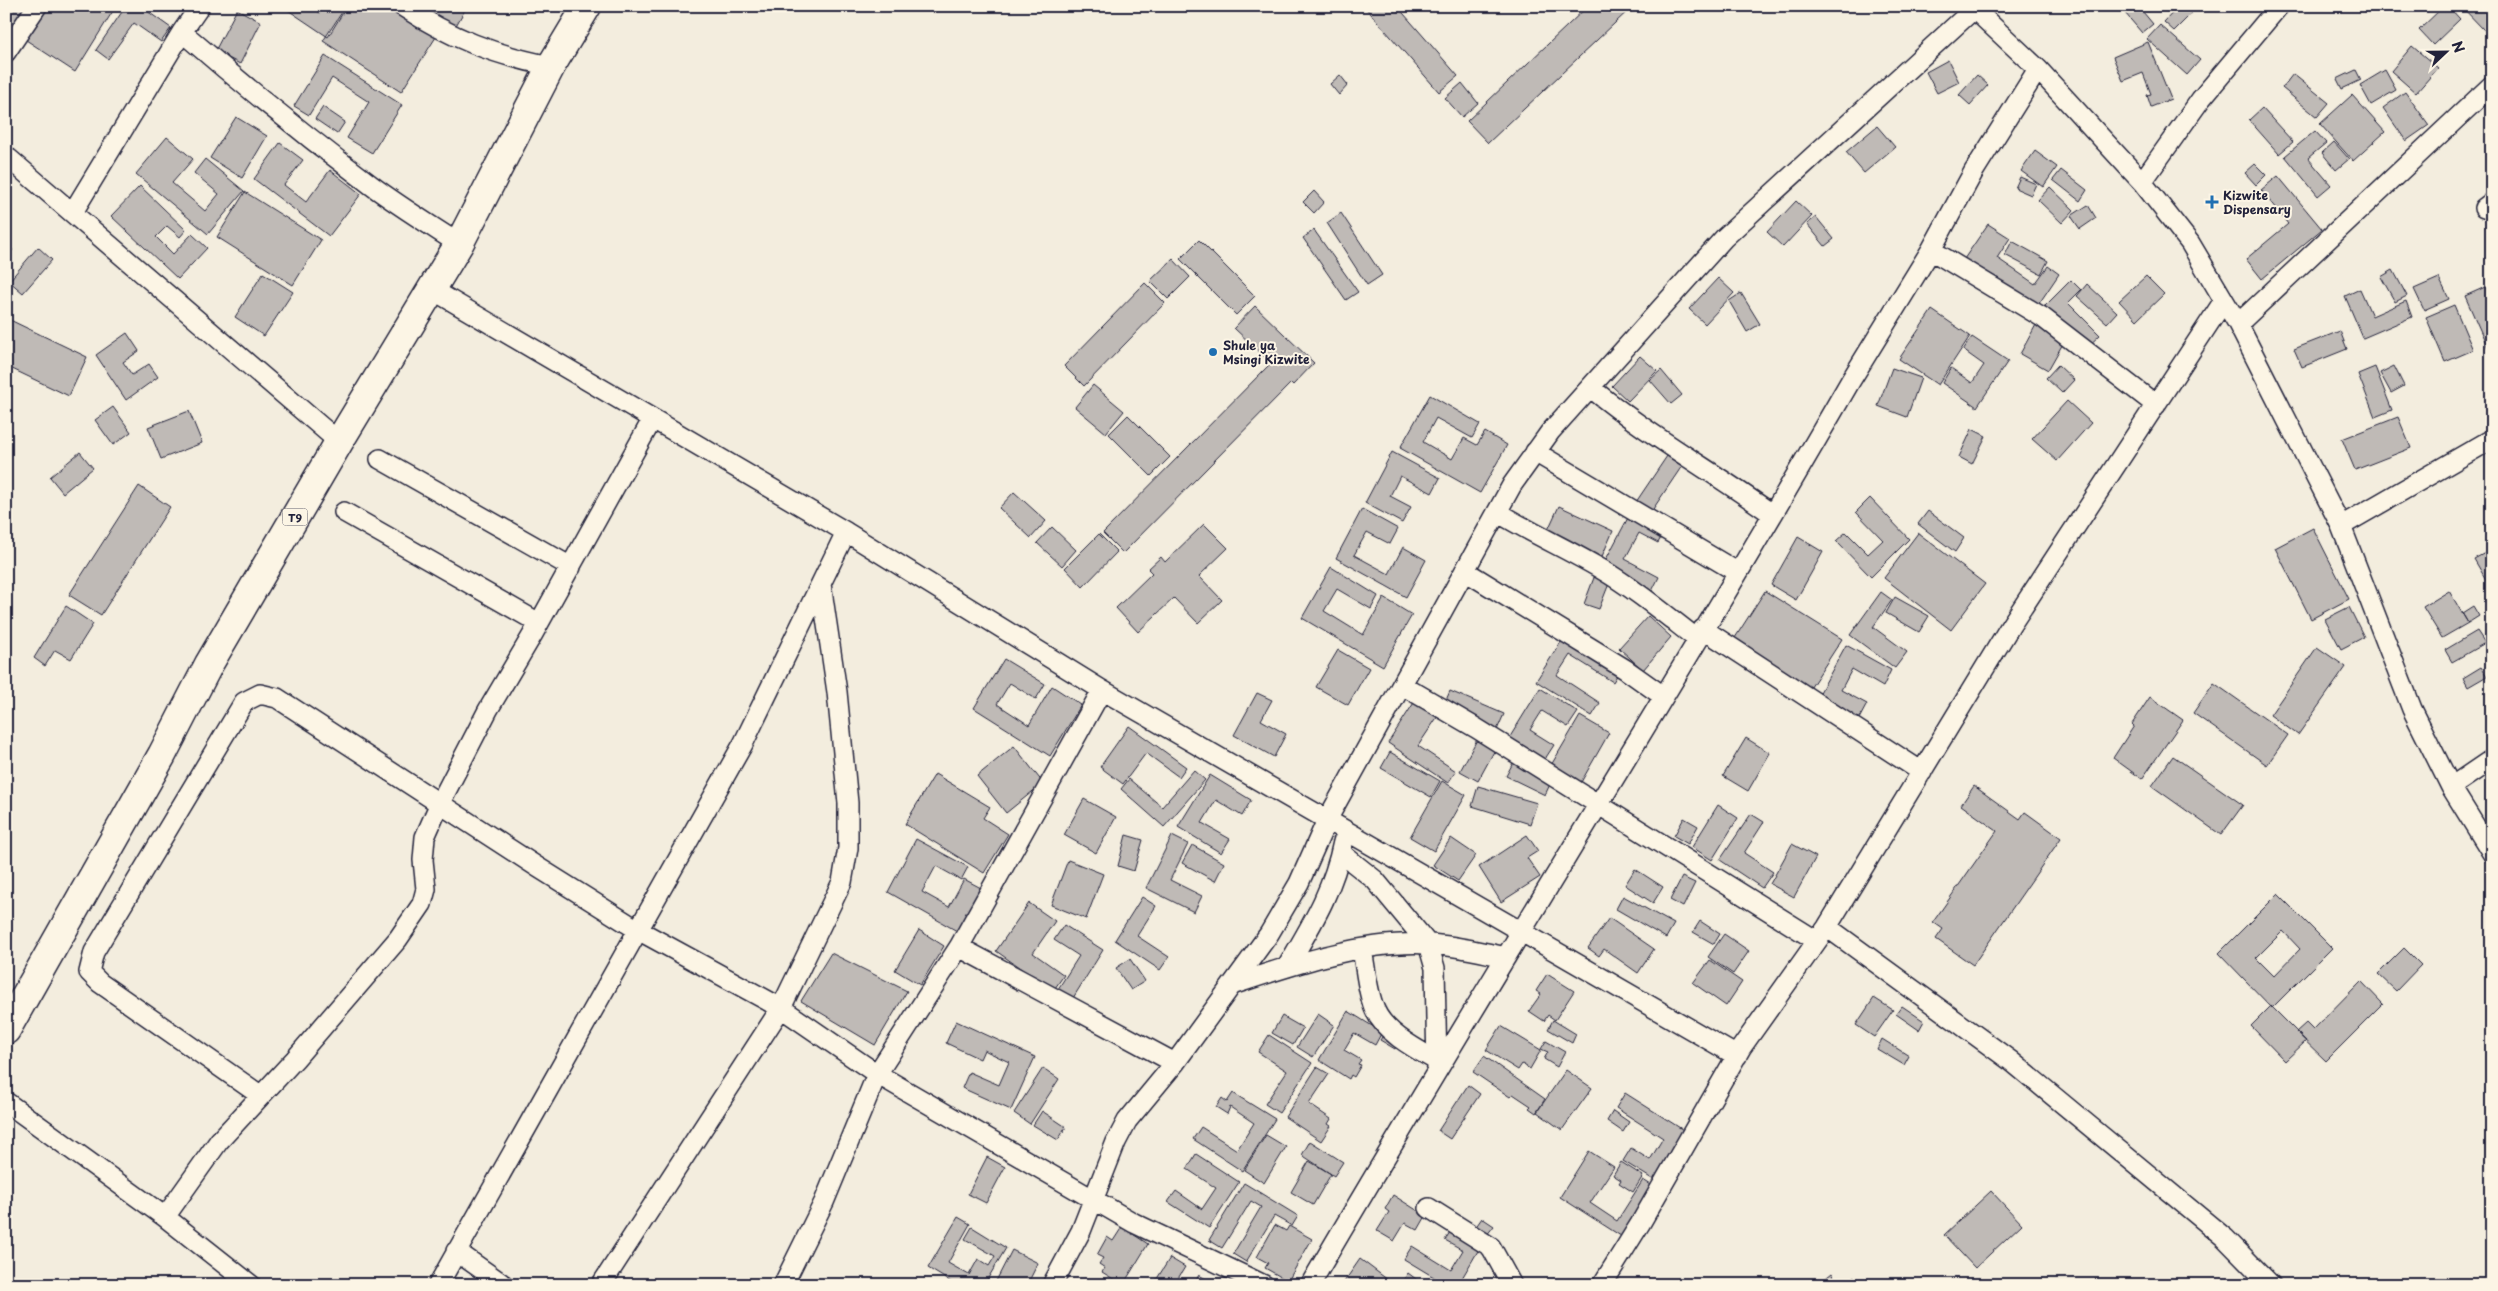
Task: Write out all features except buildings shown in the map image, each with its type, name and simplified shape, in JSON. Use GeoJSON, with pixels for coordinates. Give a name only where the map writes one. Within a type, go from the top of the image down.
{"type":"FeatureCollection","features":[{"type":"Feature","properties":{"kind":"highway","name":"T9"},"geometry":{"type":"LineString","coordinates":[[6,1030],[162,755],[209,664],[339,442],[433,290],[459,244],[551,66],[587,6]]}},
{"type":"Feature","properties":{"kind":"street"},"geometry":{"type":"LineString","coordinates":[[6,52],[37,6]]}},
{"type":"Feature","properties":{"kind":"street"},"geometry":{"type":"LineString","coordinates":[[73,212],[182,32],[200,6]]}},
{"type":"Feature","properties":{"kind":"street"},"geometry":{"type":"LineString","coordinates":[[402,6],[457,39],[484,50],[551,66]]}},
{"type":"Feature","properties":{"kind":"street"},"geometry":{"type":"LineString","coordinates":[[2142,182],[2200,98],[2279,6]]}},
{"type":"Feature","properties":{"kind":"street"},"geometry":{"type":"LineString","coordinates":[[1052,1285],[1081,1230],[1127,1121],[1175,1063],[1269,934],[1299,883],[1327,820],[1512,485],[1550,432],[1724,238],[1974,7],[2038,69],[2142,182],[2190,243],[2223,302],[2238,324],[2341,526],[2412,709],[2451,787],[2492,853]]}},
{"type":"Feature","properties":{"kind":"street"},"geometry":{"type":"LineString","coordinates":[[182,32],[250,91],[372,186],[459,244]]}},
{"type":"Feature","properties":{"kind":"street"},"geometry":{"type":"LineString","coordinates":[[1310,1285],[1437,1065],[1522,932],[1931,250],[1974,171],[2038,69]]}},
{"type":"Feature","properties":{"kind":"street"},"geometry":{"type":"LineString","coordinates":[[2238,324],[2492,85]]}},
{"type":"Feature","properties":{"kind":"street"},"geometry":{"type":"LineString","coordinates":[[6,156],[339,442]]}},
{"type":"Feature","properties":{"kind":"street"},"geometry":{"type":"LineString","coordinates":[[1931,250],[2042,317],[2156,405]]}},
{"type":"Feature","properties":{"kind":"street"},"geometry":{"type":"LineString","coordinates":[[433,290],[846,532],[1102,690],[1737,1056]]}},
{"type":"Feature","properties":{"kind":"street"},"geometry":{"type":"LineString","coordinates":[[1602,1285],[1640,1224],[1737,1056],[1822,934],[2011,625],[2223,302]]}},
{"type":"Feature","properties":{"kind":"street"},"geometry":{"type":"LineString","coordinates":[[1591,388],[1627,418],[1725,480],[1772,514]]}},
{"type":"Feature","properties":{"kind":"street"},"geometry":{"type":"LineString","coordinates":[[165,1217],[219,1141],[295,1059],[398,939],[422,904],[426,889],[423,860],[425,837],[440,803],[488,710],[539,623],[652,420]]}},
{"type":"Feature","properties":{"kind":"street"},"geometry":{"type":"LineString","coordinates":[[2341,526],[2492,439]]}},
{"type":"Feature","properties":{"kind":"street"},"geometry":{"type":"LineString","coordinates":[[1536,452],[1737,572]]}},
{"type":"Feature","properties":{"kind":"street"},"geometry":{"type":"LineString","coordinates":[[380,459],[570,567]]}},
{"type":"Feature","properties":{"kind":"street"},"geometry":{"type":"LineString","coordinates":[[344,512],[539,623]]}},
{"type":"Feature","properties":{"kind":"street"},"geometry":{"type":"LineString","coordinates":[[1497,512],[1539,537],[1601,569],[1700,634],[1922,772]]}},
{"type":"Feature","properties":{"kind":"street"},"geometry":{"type":"LineString","coordinates":[[438,1285],[743,744],[846,532]]}},
{"type":"Feature","properties":{"kind":"street"},"geometry":{"type":"LineString","coordinates":[[1465,570],[1625,669],[1663,696]]}},
{"type":"Feature","properties":{"kind":"street"},"geometry":{"type":"LineString","coordinates":[[601,1285],[781,1008],[842,882],[848,848],[848,803],[843,742],[820,584]]}},
{"type":"Feature","properties":{"kind":"street"},"geometry":{"type":"LineString","coordinates":[[1402,685],[1476,728],[1598,805],[1822,934],[2011,1061],[2225,1238],[2271,1285]]}},
{"type":"Feature","properties":{"kind":"street"},"geometry":{"type":"LineString","coordinates":[[782,1285],[824,1202],[877,1074],[959,947],[1102,690]]}},
{"type":"Feature","properties":{"kind":"street"},"geometry":{"type":"LineString","coordinates":[[260,1095],[100,983],[88,972],[94,952],[244,702],[260,694],[277,698],[638,930],[781,1008],[877,1074],[1134,1223],[1264,1285]]}},
{"type":"Feature","properties":{"kind":"street"},"geometry":{"type":"LineString","coordinates":[[2451,787],[2492,759]]}},
{"type":"Feature","properties":{"kind":"street"},"geometry":{"type":"LineString","coordinates":[[1287,967],[1330,892],[1345,831]]}},
{"type":"Feature","properties":{"kind":"street"},"geometry":{"type":"LineString","coordinates":[[1341,852],[1375,880],[1428,944],[1435,968],[1437,1065]]}},
{"type":"Feature","properties":{"kind":"street"},"geometry":{"type":"LineString","coordinates":[[1232,985],[1287,967],[1390,945],[1428,944],[1506,957]]}},
{"type":"Feature","properties":{"kind":"street"},"geometry":{"type":"LineString","coordinates":[[959,947],[1175,1063]]}},
{"type":"Feature","properties":{"kind":"street"},"geometry":{"type":"LineString","coordinates":[[1362,950],[1375,1010],[1381,1020],[1437,1065]]}},
{"type":"Feature","properties":{"kind":"street"},"geometry":{"type":"LineString","coordinates":[[6,1102],[165,1217],[251,1285]]}},
{"type":"Feature","properties":{"kind":"street"},"geometry":{"type":"LineString","coordinates":[[1429,1208],[1491,1247],[1512,1285]]}},
{"type":"Feature","properties":{"kind":"street"},"geometry":{"type":"LineString","coordinates":[[456,1251],[504,1285]]}},
{"type":"Feature","properties":{"kind":"place","name":"Kizwite Dispensary"},"geometry":{"type":"Point","coordinates":[2212,202]}},
{"type":"Feature","properties":{"kind":"place","name":"Shule ya Msingi Kizwite"},"geometry":{"type":"Point","coordinates":[1213,352]}}]}
